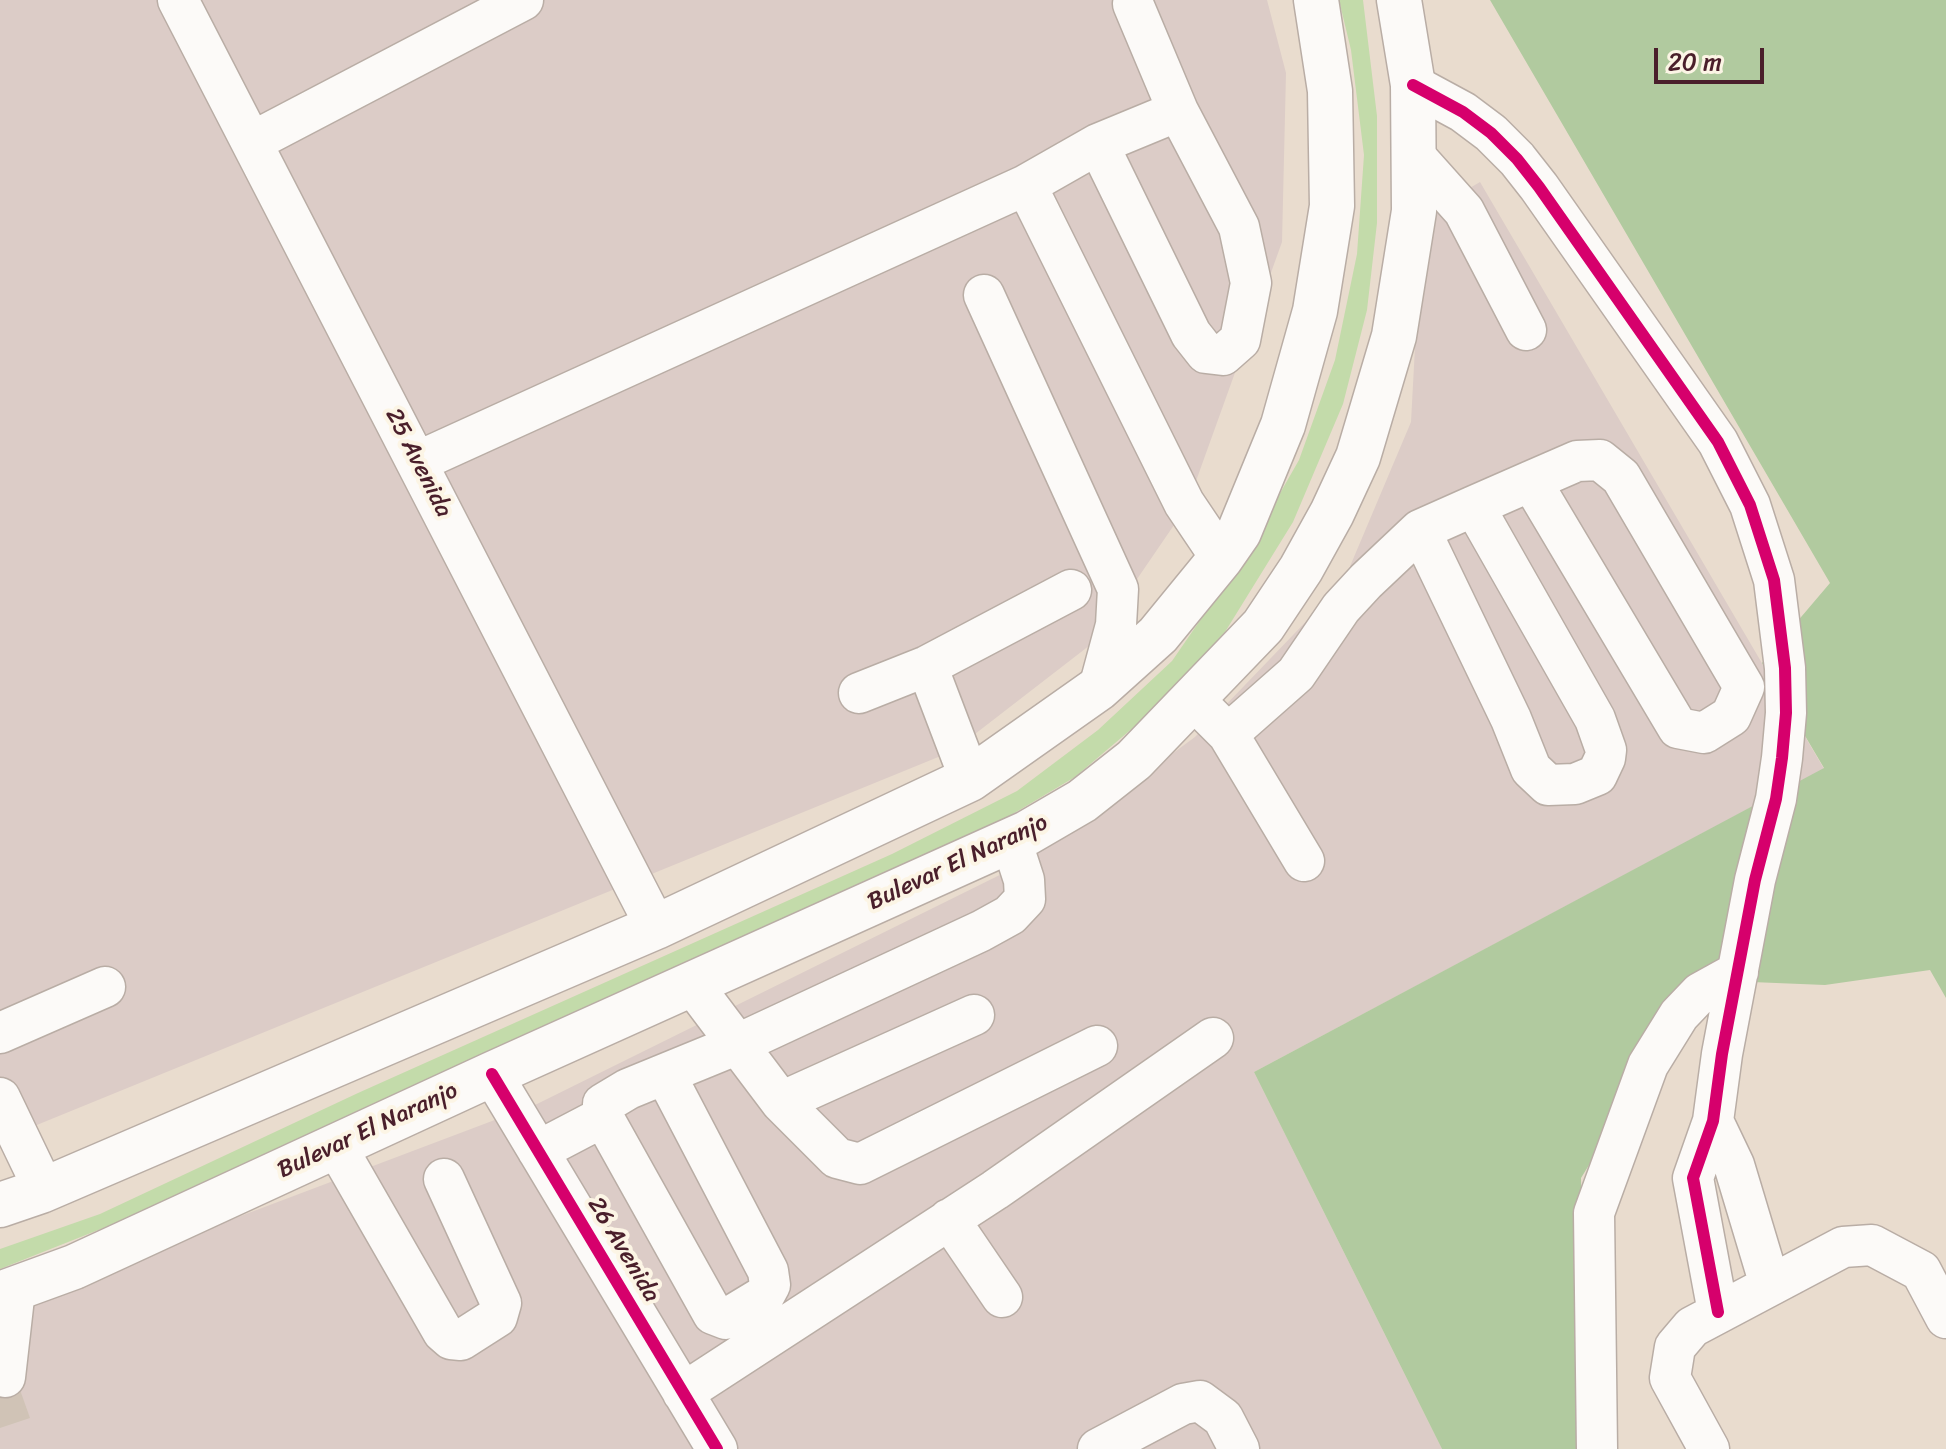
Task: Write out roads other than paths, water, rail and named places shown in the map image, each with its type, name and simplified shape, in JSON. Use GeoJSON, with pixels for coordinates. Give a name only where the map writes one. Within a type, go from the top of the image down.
{"type":"FeatureCollection","features":[{"type":"Feature","properties":{"kind":"main road"},"geometry":{"type":"LineString","coordinates":[[0,1205],[41,1191],[656,927],[970,779],[1099,688],[1158,635],[1239,532],[1283,425],[1315,311],[1332,206],[1330,91],[1316,0]]}},
{"type":"Feature","properties":{"kind":"main road","name":"Bulevar El Naranjo"},"geometry":{"type":"LineString","coordinates":[[7,1291],[74,1267],[1011,840],[1082,801],[1134,760],[1263,626],[1309,555],[1358,457],[1394,336],[1414,211],[1413,85],[1399,0]]}},
{"type":"Feature","properties":{"kind":"street","name":"25 Avenida"},"geometry":{"type":"LineString","coordinates":[[178,0],[656,927]]}},
{"type":"Feature","properties":{"kind":"street"},"geometry":{"type":"LineString","coordinates":[[252,142],[523,0]]}},
{"type":"Feature","properties":{"kind":"street"},"geometry":{"type":"LineString","coordinates":[[1098,144],[1191,334],[1206,353],[1223,355],[1240,340],[1251,283],[1243,237],[1178,111],[1133,4]]}},
{"type":"Feature","properties":{"kind":"street"},"geometry":{"type":"LineString","coordinates":[[1413,85],[1463,112],[1491,133],[1517,159],[1718,442],[1736,473],[1762,538],[1774,580],[1781,624],[1786,713],[1776,799],[1755,880],[1722,1054],[1713,1121],[1693,1178],[1718,1312]]}},
{"type":"Feature","properties":{"kind":"street"},"geometry":{"type":"LineString","coordinates":[[417,462],[1026,185],[1098,144],[1178,111]]}},
{"type":"Feature","properties":{"kind":"street"},"geometry":{"type":"LineString","coordinates":[[1414,155],[1464,211],[1526,330]]}},
{"type":"Feature","properties":{"kind":"street"},"geometry":{"type":"LineString","coordinates":[[1026,185],[1184,503],[1221,558]]}},
{"type":"Feature","properties":{"kind":"street"},"geometry":{"type":"LineString","coordinates":[[984,295],[1118,589],[1116,625],[1099,688]]}},
{"type":"Feature","properties":{"kind":"street"},"geometry":{"type":"LineString","coordinates":[[1228,734],[1296,674],[1341,608],[1420,530],[1474,506],[1531,481],[1577,461],[1600,460],[1621,477],[1744,687],[1731,716],[1704,733],[1678,728],[1531,481]]}},
{"type":"Feature","properties":{"kind":"street"},"geometry":{"type":"LineString","coordinates":[[1420,530],[1511,719],[1531,769],[1548,785],[1575,784],[1597,775],[1606,750],[1595,719],[1474,506]]}},
{"type":"Feature","properties":{"kind":"street"},"geometry":{"type":"LineString","coordinates":[[859,693],[927,666],[1071,590]]}},
{"type":"Feature","properties":{"kind":"street"},"geometry":{"type":"LineString","coordinates":[[927,666],[970,779]]}},
{"type":"Feature","properties":{"kind":"street"},"geometry":{"type":"LineString","coordinates":[[1193,699],[1228,734],[1304,861]]}},
{"type":"Feature","properties":{"kind":"street"},"geometry":{"type":"LineString","coordinates":[[665,1074],[768,1271],[770,1285],[764,1296],[726,1319],[713,1314],[603,1117],[603,1104],[615,1095],[665,1074],[738,1044],[1010,915],[1025,899],[1024,880],[1011,840]]}},
{"type":"Feature","properties":{"kind":"street"},"geometry":{"type":"LineString","coordinates":[[1597,1449],[1594,1213],[1648,1065],[1679,1015],[1700,993],[1738,972]]}},
{"type":"Feature","properties":{"kind":"street"},"geometry":{"type":"LineString","coordinates":[[692,984],[781,1102],[837,1158],[860,1164],[1097,1046]]}},
{"type":"Feature","properties":{"kind":"street"},"geometry":{"type":"LineString","coordinates":[[0,1033],[105,987]]}},
{"type":"Feature","properties":{"kind":"street"},"geometry":{"type":"LineString","coordinates":[[781,1102],[974,1015]]}},
{"type":"Feature","properties":{"kind":"street"},"geometry":{"type":"LineString","coordinates":[[683,1393],[949,1219],[1213,1038]]}},
{"type":"Feature","properties":{"kind":"street","name":"26 Avenida"},"geometry":{"type":"LineString","coordinates":[[492,1074],[717,1449]]}},
{"type":"Feature","properties":{"kind":"street"},"geometry":{"type":"LineString","coordinates":[[0,1098],[38,1177],[41,1191]]}},
{"type":"Feature","properties":{"kind":"street"},"geometry":{"type":"LineString","coordinates":[[538,1151],[603,1117]]}},
{"type":"Feature","properties":{"kind":"street"},"geometry":{"type":"LineString","coordinates":[[1713,1121],[1734,1165],[1770,1285]]}},
{"type":"Feature","properties":{"kind":"street"},"geometry":{"type":"LineString","coordinates":[[336,1146],[443,1332],[451,1339],[461,1340],[497,1317],[501,1303],[444,1179]]}},
{"type":"Feature","properties":{"kind":"street"},"geometry":{"type":"LineString","coordinates":[[949,1219],[1002,1297]]}},
{"type":"Feature","properties":{"kind":"street"},"geometry":{"type":"LineString","coordinates":[[1709,1449],[1670,1378],[1675,1347],[1692,1327],[1718,1312],[1843,1247],[1872,1245],[1921,1271],[1946,1318]]}},
{"type":"Feature","properties":{"kind":"street"},"geometry":{"type":"LineString","coordinates":[[5,1377],[7,1291]]}},
{"type":"Feature","properties":{"kind":"street"},"geometry":{"type":"LineString","coordinates":[[1098,1449],[1183,1404],[1200,1401],[1223,1418],[1239,1449]]}}]}
